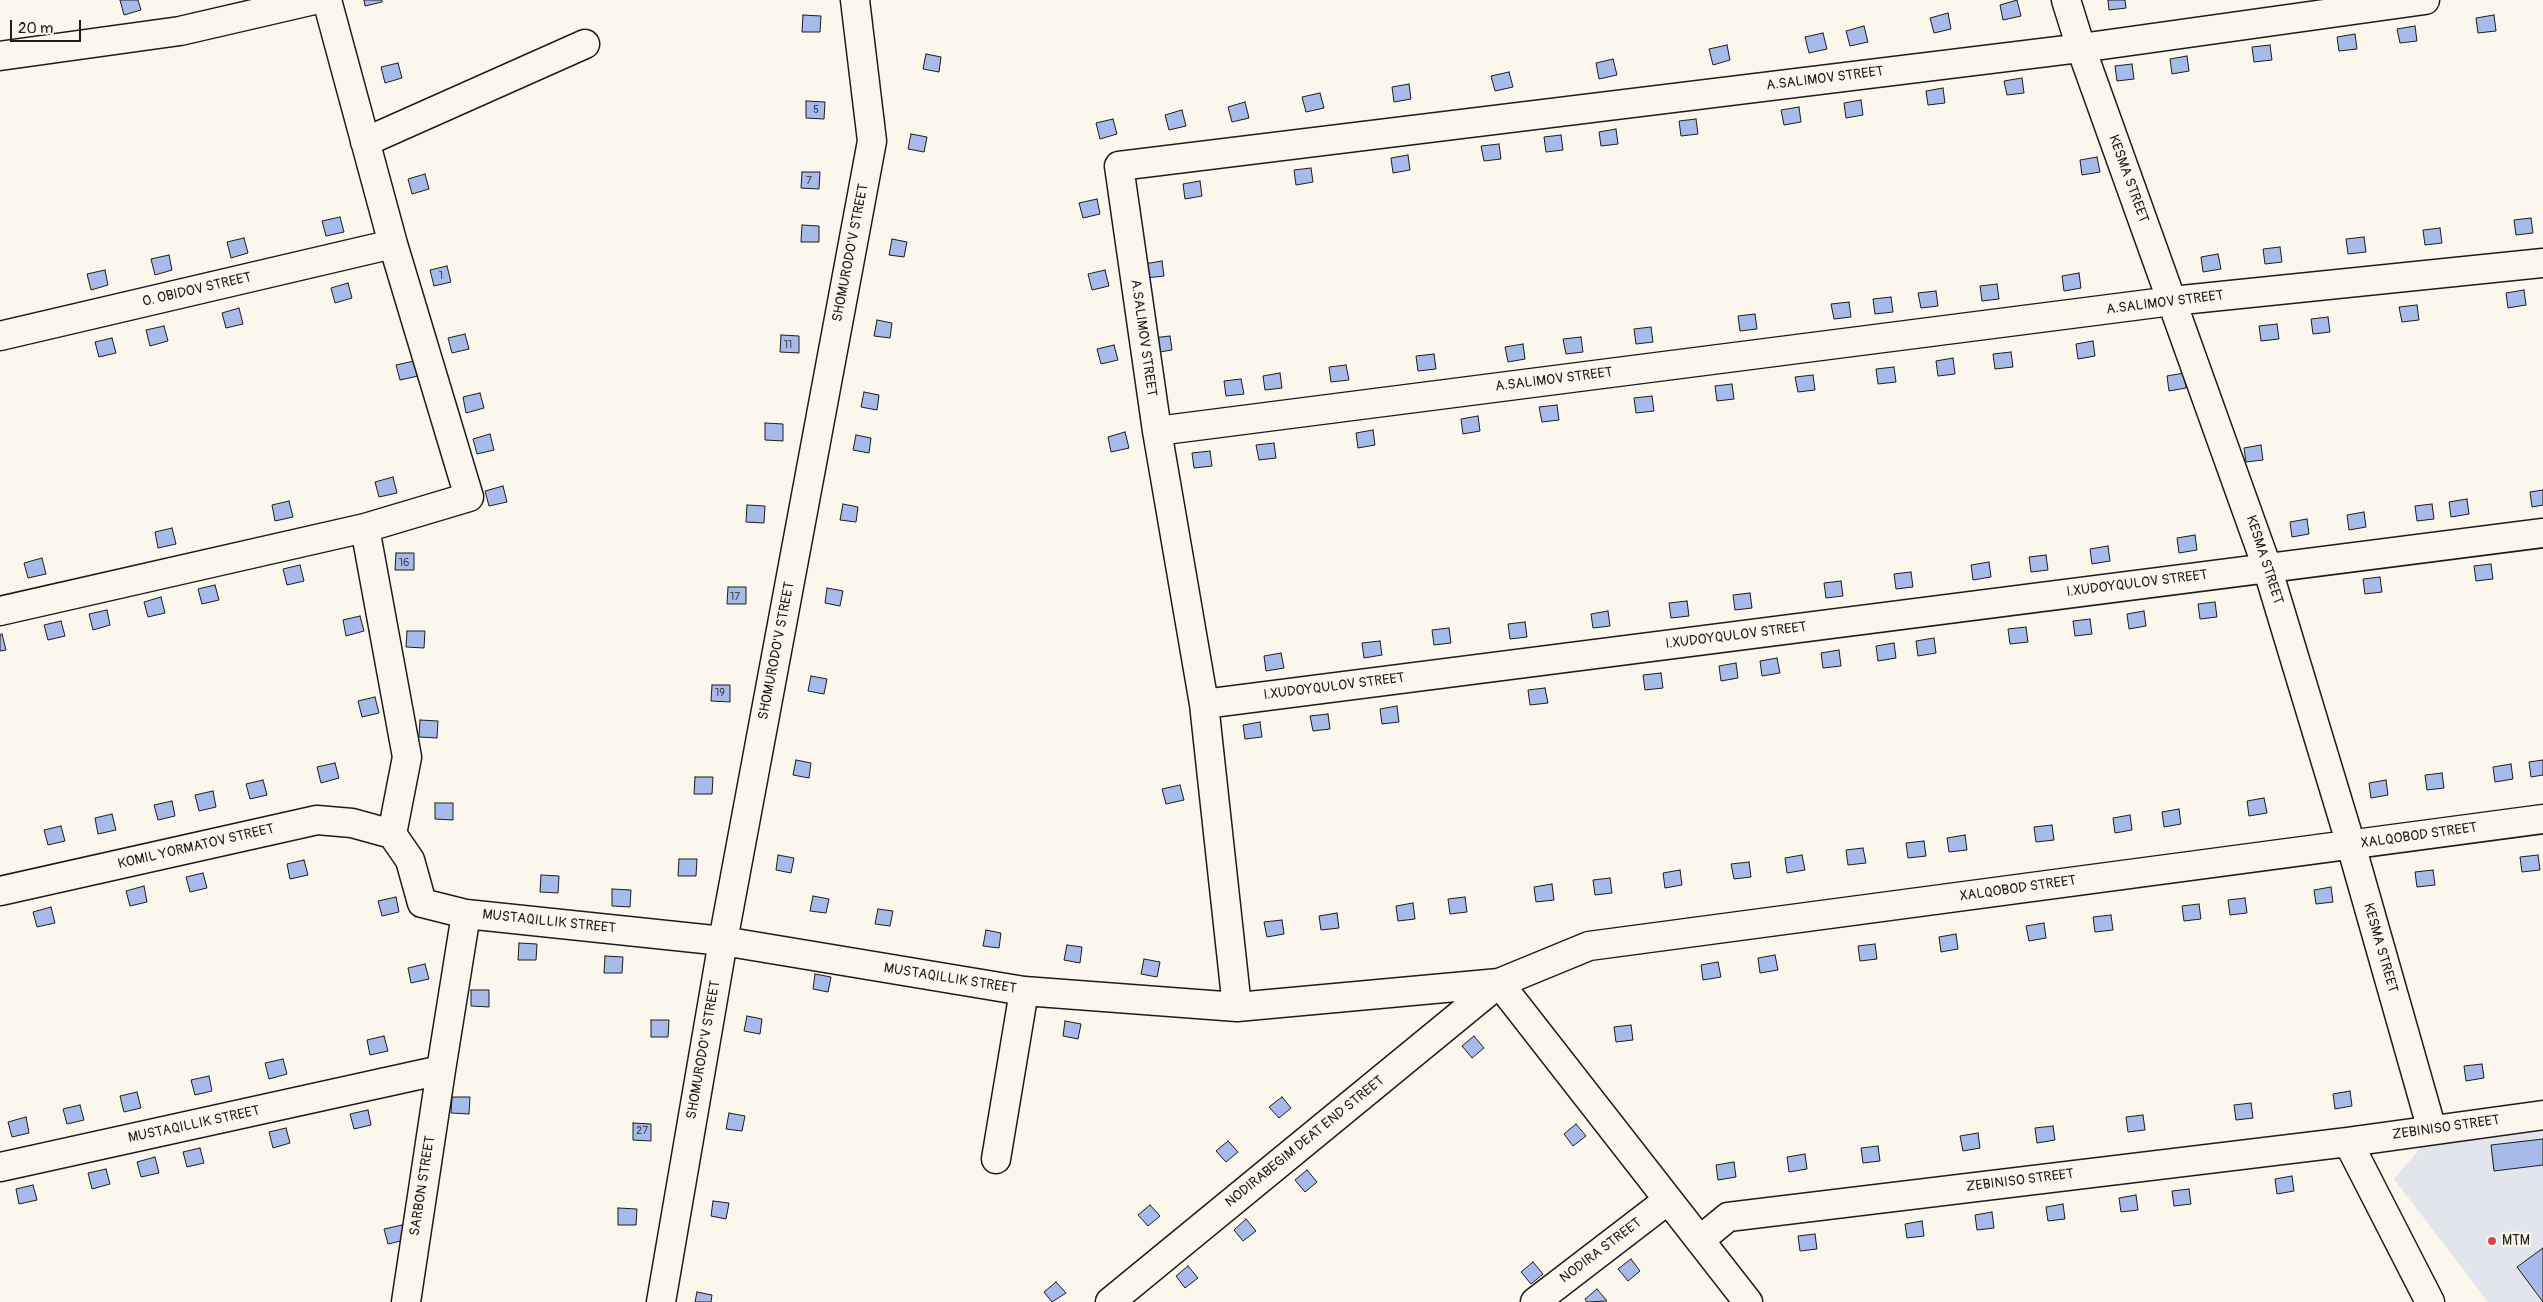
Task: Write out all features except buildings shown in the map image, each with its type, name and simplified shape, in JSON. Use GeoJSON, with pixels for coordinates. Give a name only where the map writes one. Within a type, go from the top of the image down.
{"type":"FeatureCollection","features":[{"type":"Feature","properties":{"kind":"street"},"geometry":{"type":"LineString","coordinates":[[0,56],[180,31],[314,0]]}},
{"type":"Feature","properties":{"kind":"street"},"geometry":{"type":"LineString","coordinates":[[0,611],[365,528],[469,497],[393,244],[327,0]]}},
{"type":"Feature","properties":{"kind":"street","name":"SHOMURODO'V STREET"},"geometry":{"type":"LineString","coordinates":[[661,1302],[723,941],[872,141],[855,0]]}},
{"type":"Feature","properties":{"kind":"street","name":"KESMA STREET"},"geometry":{"type":"LineString","coordinates":[[2066,0],[2081,48],[2268,567],[2351,845],[2432,1130]]}},
{"type":"Feature","properties":{"kind":"street","name":"A.SALIMOV STREET"},"geometry":{"type":"LineString","coordinates":[[2425,0],[2081,48],[1119,166],[1157,431],[2172,301],[2543,263]]}},
{"type":"Feature","properties":{"kind":"street"},"geometry":{"type":"LineString","coordinates":[[365,142],[585,44]]}},
{"type":"Feature","properties":{"kind":"street","name":"O. OBIDOV STREET"},"geometry":{"type":"LineString","coordinates":[[0,336],[393,244]]}},
{"type":"Feature","properties":{"kind":"street"},"geometry":{"type":"LineString","coordinates":[[1157,431],[1204,704],[1237,1006]]}},
{"type":"Feature","properties":{"kind":"street"},"geometry":{"type":"LineString","coordinates":[[365,528],[407,756],[392,834],[410,860],[422,903],[466,914]]}},
{"type":"Feature","properties":{"kind":"street","name":"I.ХUDOYQULOV STREET"},"geometry":{"type":"LineString","coordinates":[[1204,704],[2543,533]]}},
{"type":"Feature","properties":{"kind":"street","name":"ХALQOBOD STREET"},"geometry":{"type":"LineString","coordinates":[[1499,983],[1589,946],[2543,819]]}},
{"type":"Feature","properties":{"kind":"street","name":"KOMIL YORMATOV STREET"},"geometry":{"type":"LineString","coordinates":[[0,891],[317,820],[352,823],[392,834]]}},
{"type":"Feature","properties":{"kind":"street","name":"MUSTAQILLIK STREET"},"geometry":{"type":"LineString","coordinates":[[0,1167],[441,1070],[466,914],[723,941],[1024,991],[1237,1006],[1499,983]]}},
{"type":"Feature","properties":{"kind":"street"},"geometry":{"type":"LineString","coordinates":[[1499,983],[1748,1302]]}},
{"type":"Feature","properties":{"kind":"street","name":"NODIRABEGIM DEAT END STREET"},"geometry":{"type":"LineString","coordinates":[[1110,1302],[1499,983]]}},
{"type":"Feature","properties":{"kind":"street"},"geometry":{"type":"LineString","coordinates":[[996,1158],[1024,991]]}},
{"type":"Feature","properties":{"kind":"street","name":"SARBON STREET"},"geometry":{"type":"LineString","coordinates":[[406,1302],[441,1070]]}},
{"type":"Feature","properties":{"kind":"street","name":"ZEBINISO STREET"},"geometry":{"type":"LineString","coordinates":[[1700,1240],[1728,1217],[2348,1142],[2543,1115]]}},
{"type":"Feature","properties":{"kind":"street"},"geometry":{"type":"LineString","coordinates":[[2348,1142],[2430,1302]]}},
{"type":"Feature","properties":{"kind":"street","name":"NODIRA STREET"},"geometry":{"type":"LineString","coordinates":[[1534,1302],[1668,1200]]}},
{"type":"Feature","properties":{"kind":"shaded area","name":"MTM"},"geometry":{"type":"Polygon","coordinates":[[[2543,1128],[2543,1302],[2488,1302],[2394,1179],[2424,1144],[2543,1128]]]}},
{"type":"Feature","properties":{"kind":"place","name":"MTM"},"geometry":{"type":"Point","coordinates":[2492,1241]}}]}
